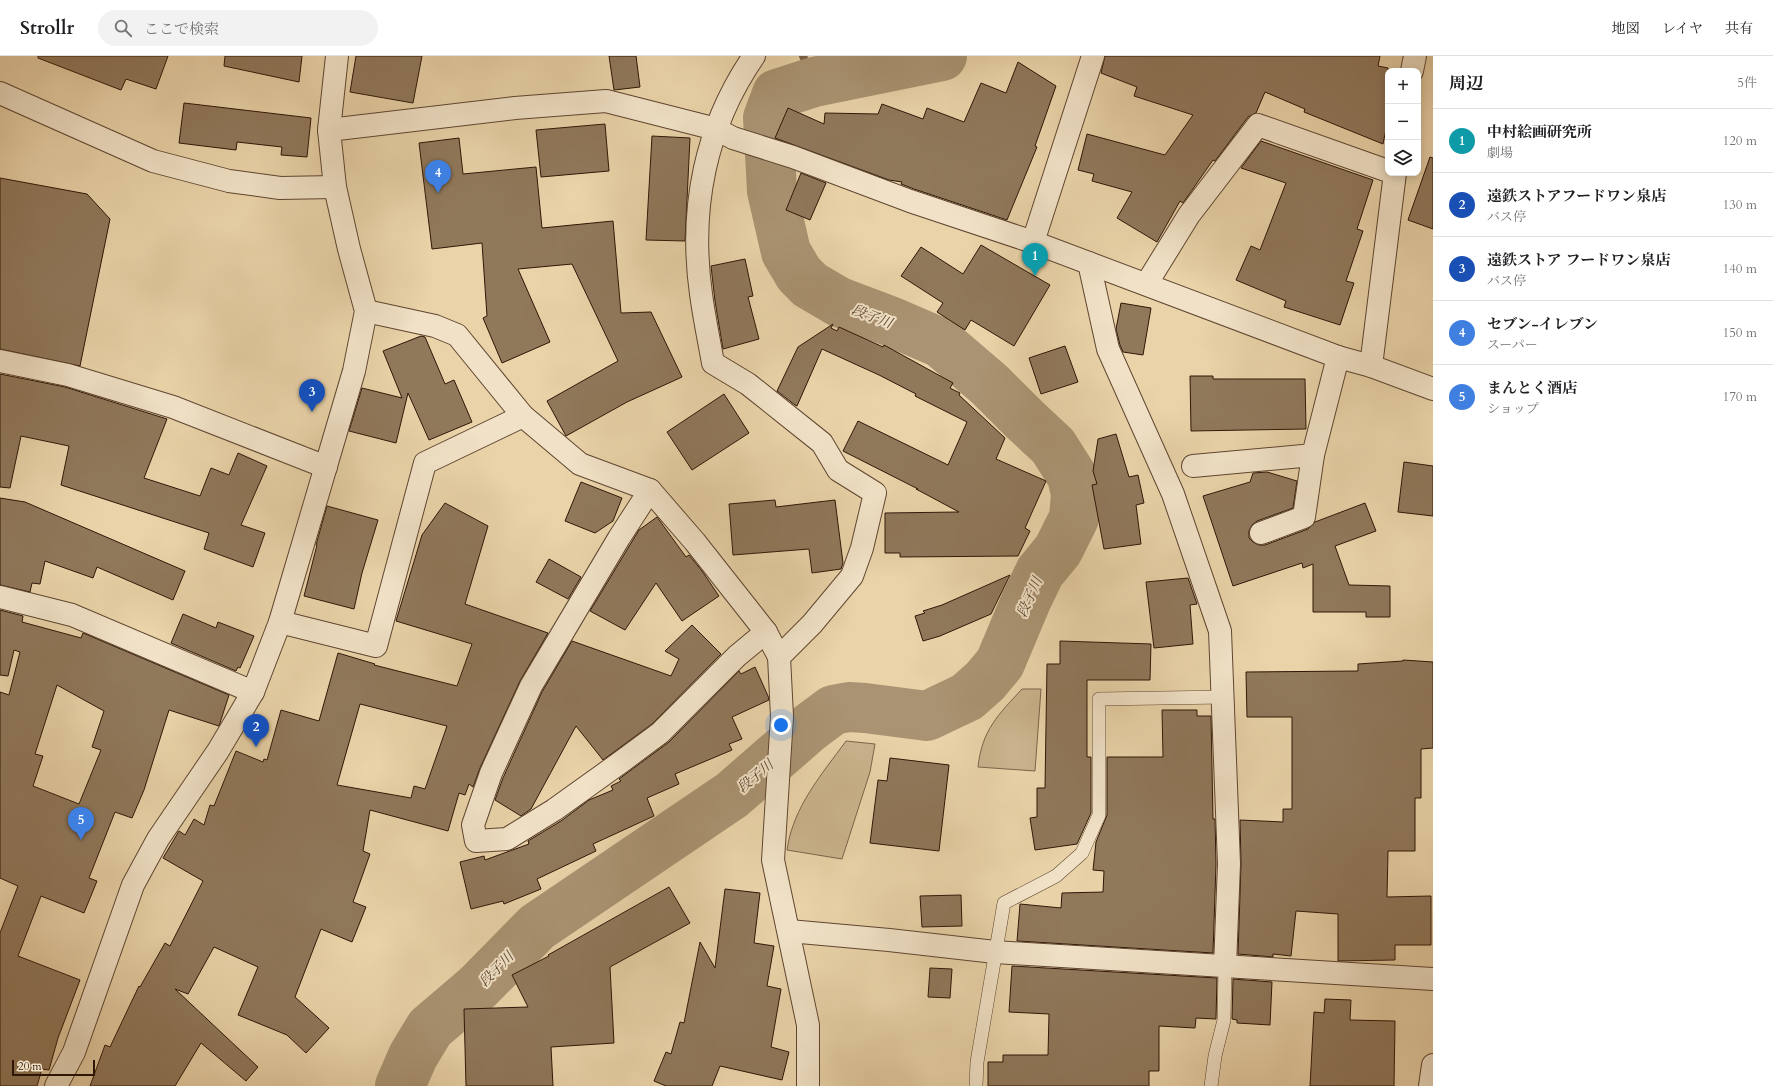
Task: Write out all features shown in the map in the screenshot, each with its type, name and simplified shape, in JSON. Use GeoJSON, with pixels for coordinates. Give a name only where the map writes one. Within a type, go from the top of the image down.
{"type":"FeatureCollection","features":[{"type":"Feature","properties":{"kind":"street"},"geometry":{"type":"LineString","coordinates":[[56,1086],[74,1052],[133,885],[158,839],[218,751],[253,692],[280,622],[354,371],[366,311],[349,249],[335,187],[328,130],[337,56]]}},
{"type":"Feature","properties":{"kind":"street"},"geometry":{"type":"LineString","coordinates":[[754,56],[743,72],[724,134],[703,174],[697,225],[701,294],[713,363],[748,384],[822,443],[838,470],[875,493],[862,548],[852,576],[812,624],[779,657]]}},
{"type":"Feature","properties":{"kind":"street"},"geometry":{"type":"LineString","coordinates":[[1033,242],[1094,56]]}},
{"type":"Feature","properties":{"kind":"street"},"geometry":{"type":"LineString","coordinates":[[1413,68],[1415,56]]}},
{"type":"Feature","properties":{"kind":"street"},"geometry":{"type":"LineString","coordinates":[[0,93],[153,161],[229,181],[280,188],[335,187]]}},
{"type":"Feature","properties":{"kind":"street"},"geometry":{"type":"LineString","coordinates":[[328,130],[515,108],[606,101],[724,134],[793,157],[910,201],[1033,242],[1147,283],[1338,357],[1371,366],[1433,389]]}},
{"type":"Feature","properties":{"kind":"street"},"geometry":{"type":"LineString","coordinates":[[1147,283],[1189,215],[1258,125],[1385,170]]}},
{"type":"Feature","properties":{"kind":"street"},"geometry":{"type":"LineString","coordinates":[[1371,366],[1393,176]]}},
{"type":"Feature","properties":{"kind":"street"},"geometry":{"type":"LineString","coordinates":[[1089,263],[1108,349],[1173,494],[1220,631],[1224,697],[1229,864],[1225,966]]}},
{"type":"Feature","properties":{"kind":"street"},"geometry":{"type":"LineString","coordinates":[[366,311],[435,326],[456,335],[523,416],[580,464],[650,490],[695,542],[766,632],[779,657],[782,716],[773,860],[808,1025],[808,1086]]}},
{"type":"Feature","properties":{"kind":"street"},"geometry":{"type":"LineString","coordinates":[[1261,533],[1304,517],[1313,455],[1338,357]]}},
{"type":"Feature","properties":{"kind":"street"},"geometry":{"type":"LineString","coordinates":[[0,361],[68,375],[173,407],[326,467]]}},
{"type":"Feature","properties":{"kind":"street"},"geometry":{"type":"LineString","coordinates":[[280,622],[376,646],[425,463],[523,416]]}},
{"type":"Feature","properties":{"kind":"street"},"geometry":{"type":"LineString","coordinates":[[1193,466],[1313,455]]}},
{"type":"Feature","properties":{"kind":"street"},"geometry":{"type":"LineString","coordinates":[[650,490],[610,551],[531,686],[491,773],[473,825],[476,841],[507,839],[554,810],[621,762],[660,733],[737,656],[766,632]]}},
{"type":"Feature","properties":{"kind":"street"},"geometry":{"type":"LineString","coordinates":[[0,596],[72,615],[253,692]]}},
{"type":"Feature","properties":{"kind":"street"},"geometry":{"type":"LineString","coordinates":[[789,931],[995,952],[1433,979]]}},
{"type":"Feature","properties":{"kind":"street"},"geometry":{"type":"LineString","coordinates":[[1430,1086],[1433,1065]]}},
{"type":"Feature","properties":{"kind":"lane"},"geometry":{"type":"LineString","coordinates":[[976,1086],[977,1062],[1004,903],[1056,876],[1082,853],[1099,815],[1098,699],[1224,697]]}},
{"type":"Feature","properties":{"kind":"lane"},"geometry":{"type":"LineString","coordinates":[[1211,1086],[1215,1056],[1224,1020],[1225,966]]}},
{"type":"Feature","properties":{"kind":"shaded area"},"geometry":{"type":"Polygon","coordinates":[[[1022,689],[1041,689],[1035,771],[978,767],[983,743],[992,724],[1022,689]]]}},
{"type":"Feature","properties":{"kind":"shaded area"},"geometry":{"type":"Polygon","coordinates":[[[846,741],[875,744],[870,772],[842,859],[787,850],[795,819],[802,805],[818,779],[846,741]]]}},
{"type":"Feature","properties":{"kind":"building"},"geometry":{"type":"Polygon","coordinates":[[[38,56],[168,56],[156,89],[126,79],[121,90],[38,58],[38,56]]]}},
{"type":"Feature","properties":{"kind":"building"},"geometry":{"type":"Polygon","coordinates":[[[225,56],[302,56],[299,82],[224,66],[225,56]]]}},
{"type":"Feature","properties":{"kind":"building"},"geometry":{"type":"Polygon","coordinates":[[[356,56],[422,56],[413,103],[350,92],[356,56]]]}},
{"type":"Feature","properties":{"kind":"building"},"geometry":{"type":"Polygon","coordinates":[[[609,56],[636,56],[640,87],[614,90],[609,56]]]}},
{"type":"Feature","properties":{"kind":"building"},"geometry":{"type":"Polygon","coordinates":[[[1105,56],[1380,56],[1378,66],[1388,68],[1385,68],[1385,134],[1383,144],[1304,112],[1305,109],[1265,92],[1256,113],[1248,117],[1215,161],[1213,160],[1183,203],[1180,201],[1157,242],[1117,218],[1132,192],[1092,181],[1094,174],[1078,170],[1087,134],[1165,155],[1193,115],[1134,96],[1137,87],[1101,73],[1105,56]]]}},
{"type":"Feature","properties":{"kind":"building"},"geometry":{"type":"Polygon","coordinates":[[[1018,62],[1056,86],[1035,146],[1037,147],[1007,220],[914,189],[901,184],[902,182],[889,180],[775,138],[788,108],[824,124],[825,113],[878,114],[882,104],[923,119],[927,108],[964,122],[981,83],[1006,93],[1018,62]]]}},
{"type":"Feature","properties":{"kind":"building"},"geometry":{"type":"Polygon","coordinates":[[[184,103],[311,118],[307,157],[281,155],[282,147],[237,142],[236,150],[179,143],[184,103]]]}},
{"type":"Feature","properties":{"kind":"building"},"geometry":{"type":"Polygon","coordinates":[[[605,124],[609,171],[541,177],[536,130],[605,124]]]}},
{"type":"Feature","properties":{"kind":"building"},"geometry":{"type":"Polygon","coordinates":[[[652,136],[690,138],[685,241],[646,240],[652,136]]]}},
{"type":"Feature","properties":{"kind":"building"},"geometry":{"type":"Polygon","coordinates":[[[459,138],[463,174],[536,167],[542,228],[613,221],[621,313],[651,312],[682,377],[627,402],[566,436],[547,401],[618,361],[572,264],[518,269],[550,342],[502,363],[483,318],[487,316],[482,243],[432,249],[419,143],[459,138]]]}},
{"type":"Feature","properties":{"kind":"building"},"geometry":{"type":"Polygon","coordinates":[[[1261,141],[1373,180],[1357,229],[1363,231],[1346,281],[1354,283],[1340,325],[1284,307],[1286,301],[1236,280],[1251,246],[1260,250],[1286,183],[1241,168],[1261,141]]]}},
{"type":"Feature","properties":{"kind":"building"},"geometry":{"type":"Polygon","coordinates":[[[1430,157],[1433,158],[1433,229],[1408,220],[1430,157]]]}},
{"type":"Feature","properties":{"kind":"building"},"geometry":{"type":"Polygon","coordinates":[[[801,173],[826,183],[810,220],[786,210],[801,173]]]}},
{"type":"Feature","properties":{"kind":"building"},"geometry":{"type":"Polygon","coordinates":[[[0,178],[87,194],[110,219],[80,366],[0,349],[0,178]]]}},
{"type":"Feature","properties":{"kind":"building"},"geometry":{"type":"Polygon","coordinates":[[[981,245],[1050,285],[1014,346],[971,320],[965,330],[937,312],[943,303],[901,276],[921,247],[963,274],[981,245]]]}},
{"type":"Feature","properties":{"kind":"building"},"geometry":{"type":"Polygon","coordinates":[[[745,259],[753,296],[748,297],[759,339],[723,349],[711,266],[745,259]]]}},
{"type":"Feature","properties":{"kind":"building"},"geometry":{"type":"Polygon","coordinates":[[[1121,303],[1151,308],[1143,355],[1123,352],[1120,345],[1116,329],[1121,303]]]}},
{"type":"Feature","properties":{"kind":"building"},"geometry":{"type":"Polygon","coordinates":[[[833,324],[831,328],[837,331],[839,327],[883,347],[884,345],[953,383],[950,388],[960,393],[959,395],[1005,438],[996,459],[1046,481],[1025,528],[1030,531],[1018,556],[900,557],[900,553],[885,553],[885,513],[959,512],[916,489],[918,489],[843,451],[858,421],[948,465],[967,422],[915,396],[916,394],[879,375],[822,349],[797,406],[795,405],[777,391],[798,347],[833,324]]]}},
{"type":"Feature","properties":{"kind":"building"},"geometry":{"type":"Polygon","coordinates":[[[421,336],[425,337],[445,384],[454,380],[472,422],[429,440],[408,393],[396,443],[349,431],[362,388],[402,398],[383,351],[421,336]]]}},
{"type":"Feature","properties":{"kind":"building"},"geometry":{"type":"Polygon","coordinates":[[[1065,346],[1078,382],[1041,394],[1029,358],[1065,346]]]}},
{"type":"Feature","properties":{"kind":"building"},"geometry":{"type":"Polygon","coordinates":[[[0,374],[65,387],[167,419],[144,478],[200,496],[211,468],[229,475],[238,453],[267,466],[241,525],[265,533],[253,567],[204,549],[209,533],[61,485],[69,446],[21,436],[10,488],[0,487],[0,374]]]}},
{"type":"Feature","properties":{"kind":"building"},"geometry":{"type":"Polygon","coordinates":[[[1190,376],[1213,376],[1213,379],[1305,379],[1306,429],[1191,431],[1190,376]]]}},
{"type":"Feature","properties":{"kind":"building"},"geometry":{"type":"Polygon","coordinates":[[[724,394],[749,433],[692,470],[667,432],[724,394]]]}},
{"type":"Feature","properties":{"kind":"building"},"geometry":{"type":"Polygon","coordinates":[[[1116,434],[1129,477],[1138,475],[1144,503],[1136,505],[1141,544],[1104,549],[1092,485],[1097,484],[1093,471],[1098,439],[1116,434]]]}},
{"type":"Feature","properties":{"kind":"building"},"geometry":{"type":"Polygon","coordinates":[[[1404,462],[1433,466],[1433,516],[1398,512],[1404,462]]]}},
{"type":"Feature","properties":{"kind":"building"},"geometry":{"type":"Polygon","coordinates":[[[1267,472],[1297,481],[1293,508],[1257,521],[1252,525],[1249,531],[1249,538],[1259,545],[1265,545],[1308,529],[1315,522],[1365,503],[1376,531],[1335,546],[1349,585],[1390,586],[1390,617],[1366,617],[1366,612],[1313,612],[1313,564],[1303,568],[1302,563],[1233,586],[1203,496],[1250,482],[1253,473],[1267,472]]]}},
{"type":"Feature","properties":{"kind":"building"},"geometry":{"type":"Polygon","coordinates":[[[581,482],[622,498],[613,521],[595,533],[565,521],[581,482]]]}},
{"type":"Feature","properties":{"kind":"building"},"geometry":{"type":"Polygon","coordinates":[[[0,498],[25,502],[185,571],[173,600],[97,567],[93,578],[45,561],[40,584],[32,583],[30,592],[0,585],[0,498]]]}},
{"type":"Feature","properties":{"kind":"building"},"geometry":{"type":"Polygon","coordinates":[[[775,500],[776,507],[835,500],[843,563],[841,569],[812,573],[809,549],[733,555],[729,504],[775,500]]]}},
{"type":"Feature","properties":{"kind":"building"},"geometry":{"type":"Polygon","coordinates":[[[445,503],[488,526],[465,604],[548,633],[520,681],[480,768],[473,787],[469,784],[465,795],[459,793],[448,831],[370,810],[363,851],[370,854],[353,902],[366,907],[352,942],[321,929],[295,997],[329,1028],[306,1053],[287,1035],[238,1015],[258,967],[214,947],[188,994],[175,989],[258,1067],[246,1081],[201,1043],[175,1086],[90,1086],[105,1045],[110,1047],[139,986],[140,987],[165,943],[170,946],[203,881],[163,858],[179,831],[185,835],[194,819],[204,825],[210,805],[214,806],[236,751],[263,762],[264,759],[267,760],[281,710],[319,721],[338,653],[375,664],[374,665],[457,686],[472,644],[396,621],[422,535],[445,503]],[[360,704],[337,785],[411,798],[414,786],[425,789],[447,726],[360,704]]]}},
{"type":"Feature","properties":{"kind":"building"},"geometry":{"type":"Polygon","coordinates":[[[327,506],[378,520],[362,573],[354,609],[304,596],[327,506]]]}},
{"type":"Feature","properties":{"kind":"building"},"geometry":{"type":"Polygon","coordinates":[[[657,517],[686,557],[689,555],[702,571],[719,596],[682,621],[656,583],[625,630],[590,611],[639,530],[657,517]]]}},
{"type":"Feature","properties":{"kind":"building"},"geometry":{"type":"Polygon","coordinates":[[[549,559],[581,577],[568,599],[536,582],[549,559]]]}},
{"type":"Feature","properties":{"kind":"building"},"geometry":{"type":"Polygon","coordinates":[[[1010,575],[991,614],[940,636],[923,641],[915,616],[925,613],[923,611],[942,605],[1010,575]]]}},
{"type":"Feature","properties":{"kind":"building"},"geometry":{"type":"Polygon","coordinates":[[[1188,578],[1197,604],[1190,605],[1193,644],[1154,648],[1146,582],[1188,578]]]}},
{"type":"Feature","properties":{"kind":"building"},"geometry":{"type":"Polygon","coordinates":[[[0,610],[23,616],[22,622],[81,638],[83,633],[229,695],[219,726],[169,710],[144,790],[132,818],[115,812],[89,878],[97,881],[84,913],[41,896],[18,956],[80,980],[58,1038],[49,1070],[42,1069],[37,1086],[0,1086],[0,933],[18,886],[0,878],[0,692],[9,695],[20,652],[14,650],[8,676],[0,675],[0,610]],[[57,685],[35,754],[43,756],[33,786],[79,804],[101,750],[92,747],[104,711],[57,685]]]}},
{"type":"Feature","properties":{"kind":"building"},"geometry":{"type":"Polygon","coordinates":[[[183,614],[216,628],[218,622],[254,636],[240,668],[238,667],[236,671],[171,643],[183,614]]]}},
{"type":"Feature","properties":{"kind":"building"},"geometry":{"type":"Polygon","coordinates":[[[692,625],[721,654],[652,724],[603,760],[576,726],[531,809],[521,816],[495,800],[503,778],[542,692],[572,641],[671,676],[679,659],[665,651],[692,625]]]}},
{"type":"Feature","properties":{"kind":"building"},"geometry":{"type":"Polygon","coordinates":[[[1060,641],[1151,644],[1150,680],[1087,680],[1087,757],[1091,757],[1091,813],[1077,844],[1035,850],[1030,818],[1037,817],[1037,788],[1045,788],[1047,664],[1060,664],[1060,641]]]}},
{"type":"Feature","properties":{"kind":"building"},"geometry":{"type":"Polygon","coordinates":[[[1403,660],[1433,662],[1433,748],[1421,749],[1421,798],[1415,798],[1415,851],[1388,851],[1387,897],[1431,896],[1431,945],[1395,945],[1395,960],[1338,961],[1338,914],[1296,911],[1291,956],[1273,954],[1273,957],[1238,954],[1241,864],[1240,820],[1283,822],[1283,809],[1292,809],[1292,717],[1247,717],[1246,672],[1358,671],[1358,664],[1403,660]]]}},
{"type":"Feature","properties":{"kind":"building"},"geometry":{"type":"Polygon","coordinates":[[[755,667],[769,700],[732,717],[742,739],[729,744],[732,750],[675,774],[679,784],[647,798],[654,816],[593,844],[596,851],[537,879],[541,889],[504,904],[503,901],[471,909],[460,862],[484,856],[485,860],[529,844],[528,841],[561,821],[589,800],[613,790],[611,786],[621,781],[619,779],[669,742],[739,671],[741,674],[755,667]]]}},
{"type":"Feature","properties":{"kind":"building"},"geometry":{"type":"Polygon","coordinates":[[[1162,710],[1197,710],[1197,716],[1211,716],[1213,819],[1215,819],[1216,864],[1213,953],[1017,941],[1020,904],[1061,908],[1062,893],[1103,892],[1104,871],[1093,870],[1096,842],[1107,815],[1107,757],[1163,757],[1162,710]]]}},
{"type":"Feature","properties":{"kind":"building"},"geometry":{"type":"Polygon","coordinates":[[[890,758],[949,765],[939,851],[870,843],[878,780],[887,781],[890,758]]]}},
{"type":"Feature","properties":{"kind":"building"},"geometry":{"type":"Polygon","coordinates":[[[669,887],[690,923],[610,967],[614,1043],[551,1047],[553,1086],[466,1086],[464,1009],[528,1007],[512,975],[549,956],[548,955],[669,887]]]}},
{"type":"Feature","properties":{"kind":"building"},"geometry":{"type":"Polygon","coordinates":[[[725,889],[760,893],[754,943],[774,946],[767,986],[781,989],[771,1047],[789,1052],[782,1080],[720,1066],[712,1086],[666,1086],[654,1081],[666,1052],[671,1054],[680,1022],[684,1023],[700,942],[715,968],[725,889]]]}},
{"type":"Feature","properties":{"kind":"building"},"geometry":{"type":"Polygon","coordinates":[[[961,895],[962,926],[922,927],[920,896],[961,895]]]}},
{"type":"Feature","properties":{"kind":"building"},"geometry":{"type":"Polygon","coordinates":[[[1012,966],[1217,978],[1216,1019],[1196,1018],[1195,1028],[1159,1026],[1159,1071],[1149,1071],[1149,1086],[988,1086],[988,1062],[1003,1062],[1003,1055],[1048,1055],[1049,1014],[1009,1012],[1012,966]]]}},
{"type":"Feature","properties":{"kind":"building"},"geometry":{"type":"Polygon","coordinates":[[[930,968],[952,969],[950,998],[928,997],[930,968]]]}},
{"type":"Feature","properties":{"kind":"building"},"geometry":{"type":"Polygon","coordinates":[[[1233,979],[1272,982],[1270,1025],[1237,1023],[1237,1020],[1232,1019],[1233,979]]]}},
{"type":"Feature","properties":{"kind":"building"},"geometry":{"type":"Polygon","coordinates":[[[1325,999],[1351,1000],[1350,1020],[1395,1021],[1394,1086],[1310,1086],[1314,1012],[1324,1013],[1325,999]]]}},
{"type":"Feature","properties":{"kind":"waterway"},"geometry":{"type":"LineString","coordinates":[[803,56],[814,82]]}},
{"type":"Feature","properties":{"kind":"waterway","name":"段子川"},"geometry":{"type":"LineString","coordinates":[[400,1086],[413,1056],[430,1028],[478,987],[537,927],[732,795],[809,728],[833,710],[849,707],[865,708],[927,716],[967,697],[985,681],[1000,663],[1040,572],[1058,550],[1074,518],[1076,494],[1072,476],[1053,446],[990,385],[941,343],[892,322],[839,302],[810,285],[799,274],[786,252],[772,191],[768,118],[777,94],[814,82],[942,56]]}},
{"type":"Feature","properties":{"kind":"place","name":"セブン-イレブン"},"geometry":{"type":"Point","coordinates":[438,193]}},
{"type":"Feature","properties":{"kind":"place","name":"中村絵画研究所"},"geometry":{"type":"Point","coordinates":[1035,276]}},
{"type":"Feature","properties":{"kind":"place","name":"遠鉄ストア フードワン泉店"},"geometry":{"type":"Point","coordinates":[312,412]}},
{"type":"Feature","properties":{"kind":"place","name":"遠鉄ストアフードワン泉店"},"geometry":{"type":"Point","coordinates":[256,747]}},
{"type":"Feature","properties":{"kind":"place","name":"まんとく酒店"},"geometry":{"type":"Point","coordinates":[81,840]}}]}
